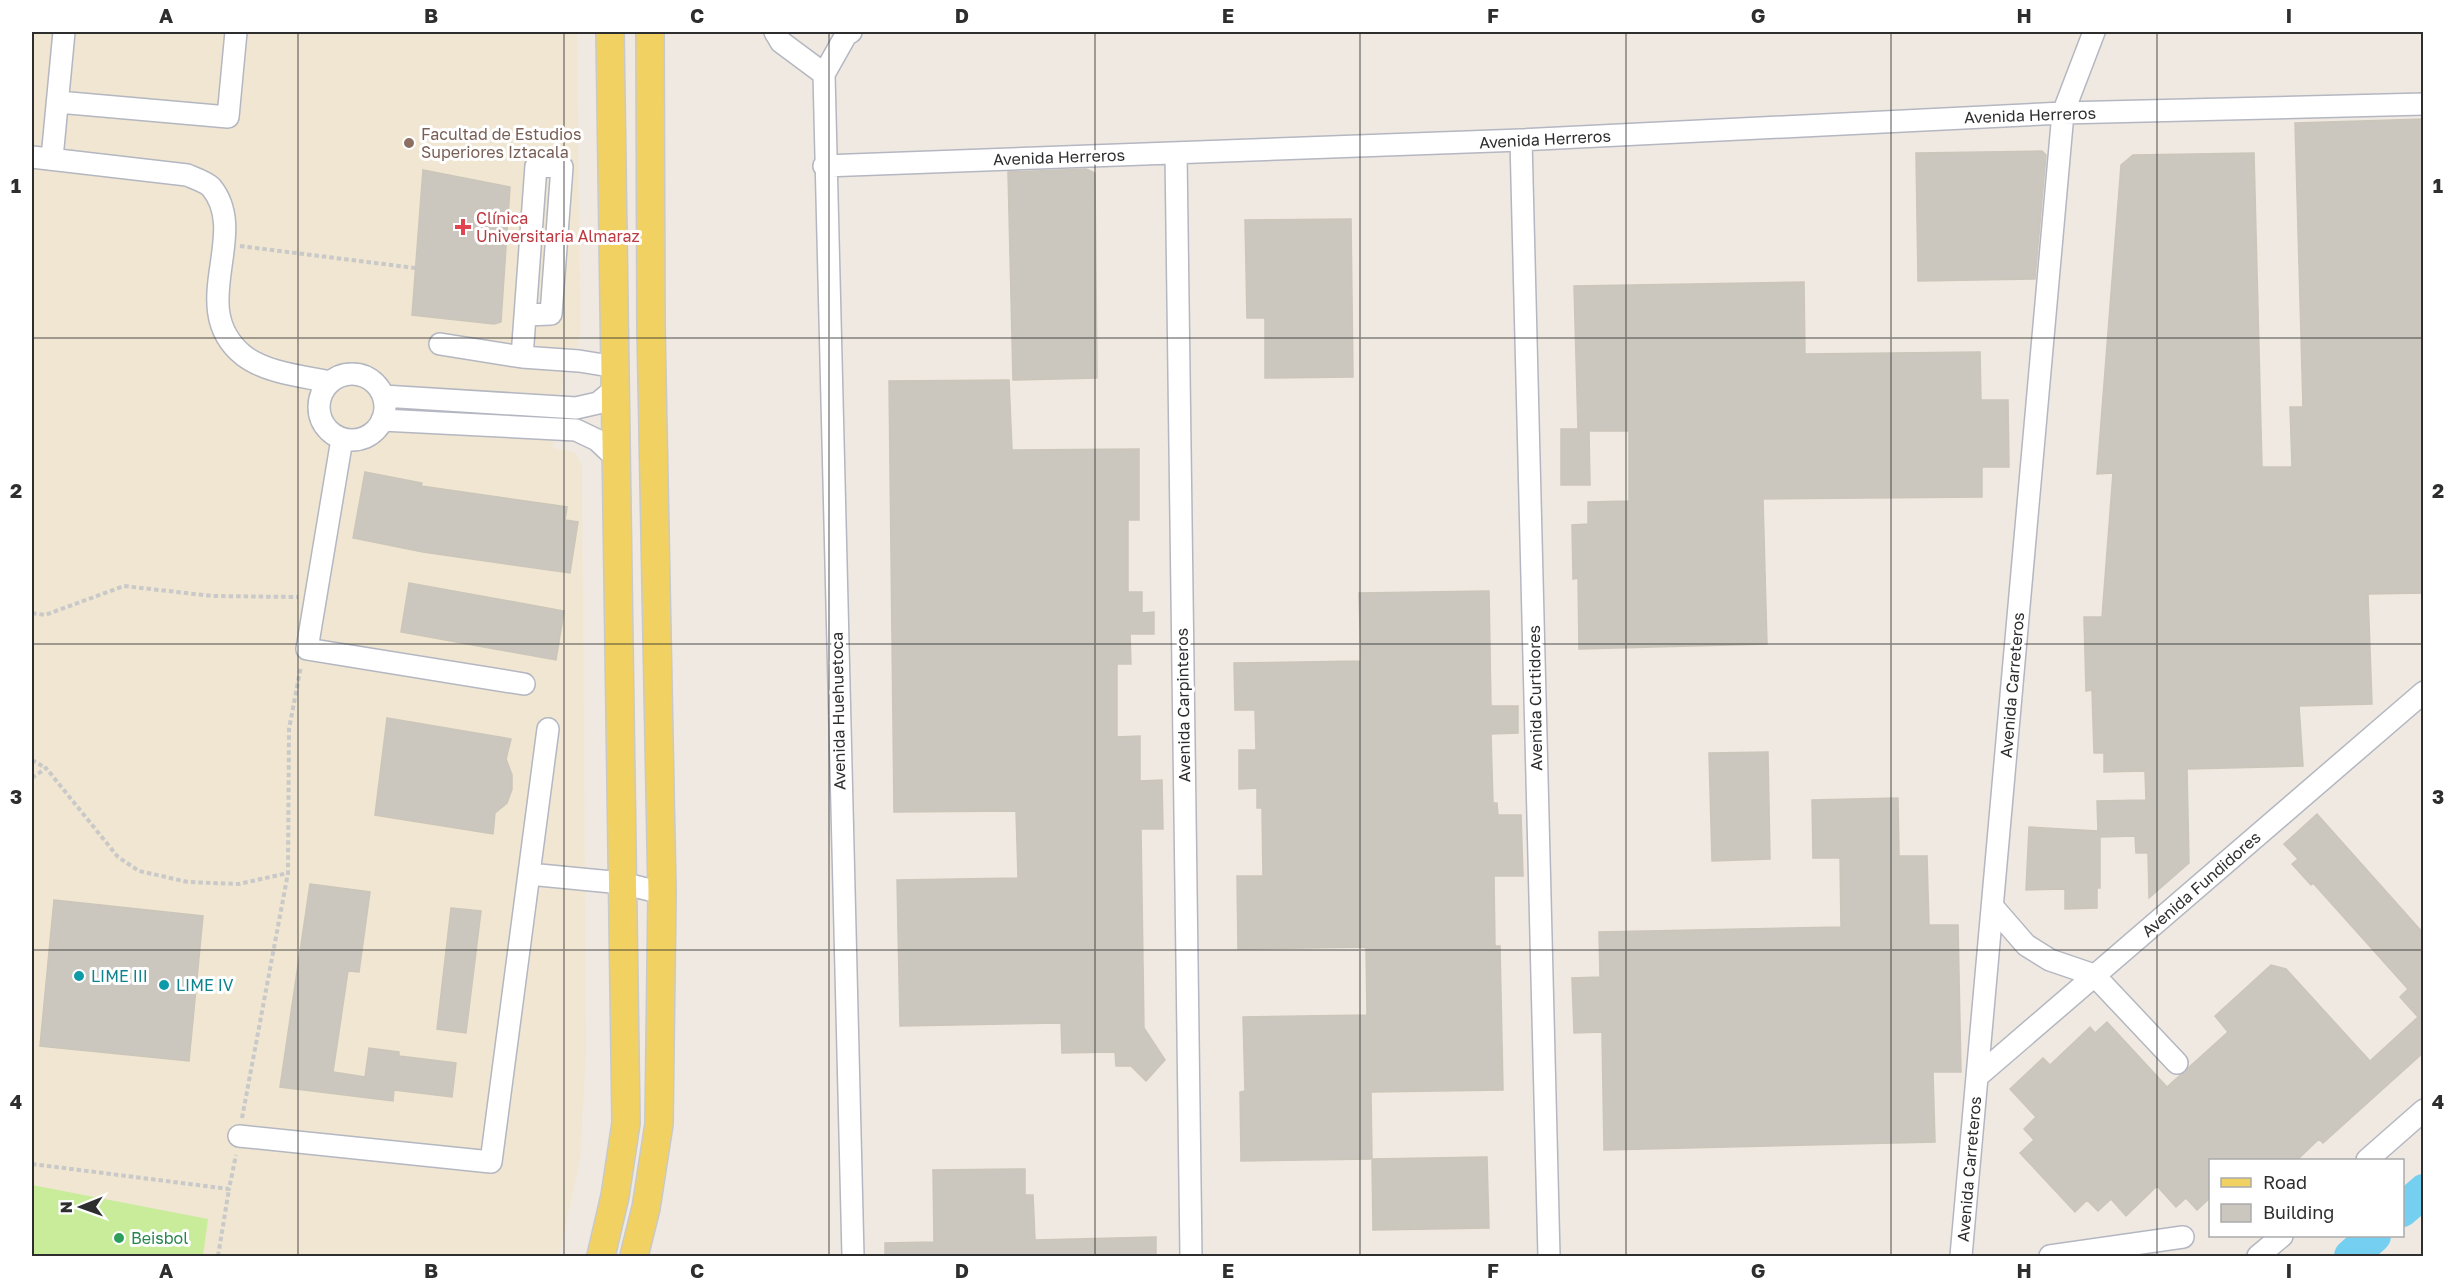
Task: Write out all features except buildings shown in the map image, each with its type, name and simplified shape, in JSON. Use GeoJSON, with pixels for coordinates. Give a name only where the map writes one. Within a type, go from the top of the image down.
{"type":"FeatureCollection","features":[{"type":"Feature","properties":{"kind":"main road"},"geometry":{"type":"LineString","coordinates":[[601,1257],[615,1196],[626,1123],[609,32]]}},
{"type":"Feature","properties":{"kind":"main road"},"geometry":{"type":"LineString","coordinates":[[634,1257],[646,1208],[659,1124],[662,893],[651,327],[650,32]]}},
{"type":"Feature","properties":{"kind":"main road"},"geometry":{"type":"LineString","coordinates":[[615,328],[651,327]]}},
{"type":"Feature","properties":{"kind":"street"},"geometry":{"type":"LineString","coordinates":[[64,32],[58,102],[42,158],[187,175],[210,186],[224,210],[216,307],[223,332],[244,355],[272,369],[330,382]]}},
{"type":"Feature","properties":{"kind":"street"},"geometry":{"type":"LineString","coordinates":[[58,102],[228,117],[236,32]]}},
{"type":"Feature","properties":{"kind":"street"},"geometry":{"type":"LineString","coordinates":[[775,32],[781,42],[824,74]]}},
{"type":"Feature","properties":{"kind":"street"},"geometry":{"type":"LineString","coordinates":[[824,166],[824,74],[846,35],[850,32]]}},
{"type":"Feature","properties":{"kind":"street"},"geometry":{"type":"LineString","coordinates":[[2063,113],[2094,32]]}},
{"type":"Feature","properties":{"kind":"street","name":"Avenida Herreros"},"geometry":{"type":"LineString","coordinates":[[824,166],[1521,140],[2063,113],[2424,104]]}},
{"type":"Feature","properties":{"kind":"street","name":"Avenida Carreteros"},"geometry":{"type":"LineString","coordinates":[[1961,1257],[2063,113]]}},
{"type":"Feature","properties":{"kind":"street","name":"Avenida Curtidores"},"geometry":{"type":"LineString","coordinates":[[1521,140],[1549,1257]]}},
{"type":"Feature","properties":{"kind":"street","name":"Avenida Carpinteros"},"geometry":{"type":"LineString","coordinates":[[1176,153],[1191,1257]]}},
{"type":"Feature","properties":{"kind":"street"},"geometry":{"type":"LineString","coordinates":[[522,357],[525,315],[536,166],[562,167],[551,314],[525,315]]}},
{"type":"Feature","properties":{"kind":"street","name":"Avenida Huehuetoca"},"geometry":{"type":"LineString","coordinates":[[824,166],[853,1257]]}},
{"type":"Feature","properties":{"kind":"street"},"geometry":{"type":"LineString","coordinates":[[383,396],[587,407],[598,403],[616,377],[579,361],[522,357],[440,344]]}},
{"type":"Feature","properties":{"kind":"street"},"geometry":{"type":"LineString","coordinates":[[341,375],[360,375],[376,385],[383,396],[382,420],[366,437],[354,440],[342,439],[332,434],[319,414],[322,391],[341,375]]}},
{"type":"Feature","properties":{"kind":"street"},"geometry":{"type":"LineString","coordinates":[[542,406],[542,428]]}},
{"type":"Feature","properties":{"kind":"street"},"geometry":{"type":"LineString","coordinates":[[382,420],[576,430],[597,440],[616,458]]}},
{"type":"Feature","properties":{"kind":"street"},"geometry":{"type":"LineString","coordinates":[[342,439],[307,649],[524,684]]}},
{"type":"Feature","properties":{"kind":"street","name":"Avenida Fundidores"},"geometry":{"type":"LineString","coordinates":[[1978,1076],[2424,692]]}},
{"type":"Feature","properties":{"kind":"street"},"geometry":{"type":"LineString","coordinates":[[239,1136],[491,1162],[548,729]]}},
{"type":"Feature","properties":{"kind":"street"},"geometry":{"type":"LineString","coordinates":[[529,874],[622,883],[662,893]]}},
{"type":"Feature","properties":{"kind":"street"},"geometry":{"type":"LineString","coordinates":[[1993,907],[2026,945],[2050,960],[2094,975],[2177,1063]]}},
{"type":"Feature","properties":{"kind":"street"},"geometry":{"type":"LineString","coordinates":[[2369,1159],[2424,1110]]}},
{"type":"Feature","properties":{"kind":"street"},"geometry":{"type":"LineString","coordinates":[[2050,1257],[2183,1237]]}},
{"type":"Feature","properties":{"kind":"street"},"geometry":{"type":"LineString","coordinates":[[2258,1257],[2281,1237]]}},
{"type":"Feature","properties":{"kind":"path"},"geometry":{"type":"LineString","coordinates":[[240,245],[415,268]]}},
{"type":"Feature","properties":{"kind":"path"},"geometry":{"type":"LineString","coordinates":[[32,613],[45,615],[124,586],[212,596],[316,597]]}},
{"type":"Feature","properties":{"kind":"path"},"geometry":{"type":"LineString","coordinates":[[218,1257],[288,873],[289,729],[297,678],[307,649]]}},
{"type":"Feature","properties":{"kind":"path"},"geometry":{"type":"LineString","coordinates":[[32,760],[46,768],[118,857],[138,871],[188,882],[239,884],[288,873]]}},
{"type":"Feature","properties":{"kind":"path"},"geometry":{"type":"LineString","coordinates":[[32,778],[46,768]]}},
{"type":"Feature","properties":{"kind":"path"},"geometry":{"type":"LineString","coordinates":[[32,1164],[229,1189]]}},
{"type":"Feature","properties":{"kind":"shaded area"},"geometry":{"type":"Polygon","coordinates":[[[32,32],[577,32],[580,333],[577,348],[567,347],[553,448],[575,453],[582,465],[586,1051],[580,1159],[559,1256],[32,1256],[32,32]]]}},
{"type":"Feature","properties":{"kind":"green space","name":"Beisbol"},"geometry":{"type":"Polygon","coordinates":[[[32,1185],[208,1219],[203,1256],[32,1256],[32,1185]]]}},
{"type":"Feature","properties":{"kind":"waterway"},"geometry":{"type":"LineString","coordinates":[[2404,1208],[2424,1191]]}},
{"type":"Feature","properties":{"kind":"waterway"},"geometry":{"type":"LineString","coordinates":[[2351,1256],[2373,1237]]}},
{"type":"Feature","properties":{"kind":"place","name":"Facultad de Estudios Superiores Iztacala"},"geometry":{"type":"Point","coordinates":[409,143]}},
{"type":"Feature","properties":{"kind":"place","name":"Clínica Universitaria Almaraz"},"geometry":{"type":"Point","coordinates":[463,227]}},
{"type":"Feature","properties":{"kind":"place","name":"LIME III"},"geometry":{"type":"Point","coordinates":[79,976]}},
{"type":"Feature","properties":{"kind":"place","name":"LIME IV"},"geometry":{"type":"Point","coordinates":[164,985]}},
{"type":"Feature","properties":{"kind":"place","name":"Beisbol"},"geometry":{"type":"Point","coordinates":[119,1238]}}]}
